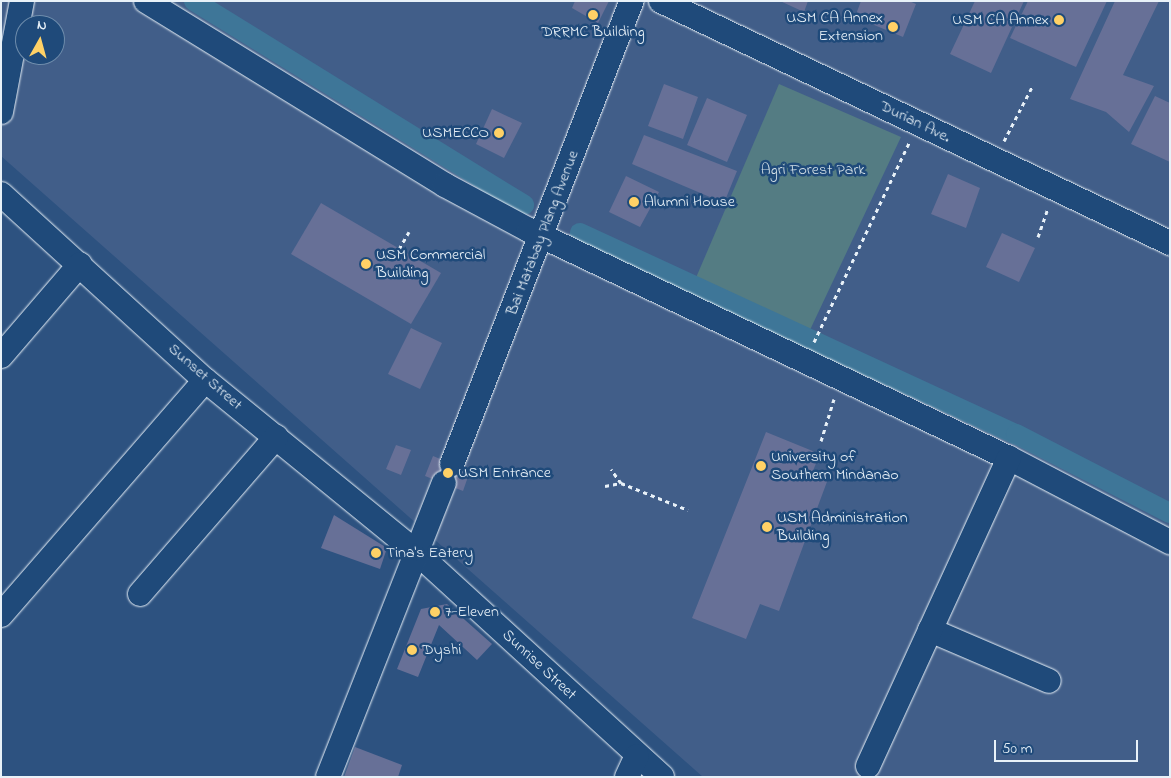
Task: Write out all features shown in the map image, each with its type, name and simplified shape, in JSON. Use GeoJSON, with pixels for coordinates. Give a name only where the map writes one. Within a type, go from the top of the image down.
{"type":"FeatureCollection","features":[{"type":"Feature","properties":{"kind":"street"},"geometry":{"type":"LineString","coordinates":[[1,112],[22,1]]}},
{"type":"Feature","properties":{"kind":"street"},"geometry":{"type":"LineString","coordinates":[[146,1],[445,185],[542,237],[1009,458],[1170,542]]}},
{"type":"Feature","properties":{"kind":"street","name":"Bai Matabay Plang Avenue"},"geometry":{"type":"LineString","coordinates":[[328,777],[542,237],[632,1]]}},
{"type":"Feature","properties":{"kind":"street","name":"Durian Ave."},"geometry":{"type":"LineString","coordinates":[[661,1],[1170,243]]}},
{"type":"Feature","properties":{"kind":"street","name":"Sunset Street"},"geometry":{"type":"LineString","coordinates":[[1,194],[205,380],[416,552]]}},
{"type":"Feature","properties":{"kind":"street"},"geometry":{"type":"LineString","coordinates":[[1,356],[80,264]]}},
{"type":"Feature","properties":{"kind":"street"},"geometry":{"type":"LineString","coordinates":[[1,615],[205,380]]}},
{"type":"Feature","properties":{"kind":"street"},"geometry":{"type":"LineString","coordinates":[[140,594],[276,438]]}},
{"type":"Feature","properties":{"kind":"street"},"geometry":{"type":"LineString","coordinates":[[868,766],[1009,458]]}},
{"type":"Feature","properties":{"kind":"street","name":"Sunrise Street"},"geometry":{"type":"LineString","coordinates":[[416,552],[662,777]]}},
{"type":"Feature","properties":{"kind":"street"},"geometry":{"type":"LineString","coordinates":[[930,630],[1049,682]]}},
{"type":"Feature","properties":{"kind":"street"},"geometry":{"type":"LineString","coordinates":[[627,777],[637,756]]}},
{"type":"Feature","properties":{"kind":"path"},"geometry":{"type":"LineString","coordinates":[[994,160],[1033,84]]}},
{"type":"Feature","properties":{"kind":"path"},"geometry":{"type":"LineString","coordinates":[[819,332],[918,124]]}},
{"type":"Feature","properties":{"kind":"path"},"geometry":{"type":"LineString","coordinates":[[1038,237],[1056,189]]}},
{"type":"Feature","properties":{"kind":"path"},"geometry":{"type":"LineString","coordinates":[[399,249],[409,232]]}},
{"type":"Feature","properties":{"kind":"path"},"geometry":{"type":"LineString","coordinates":[[612,469],[621,483]]}},
{"type":"Feature","properties":{"kind":"path"},"geometry":{"type":"LineString","coordinates":[[604,486],[621,483],[688,510]]}},
{"type":"Feature","properties":{"kind":"shaded area","name":"University of Southern Mindanao"},"geometry":{"type":"Polygon","coordinates":[[[1,1],[1170,1],[1170,777],[703,777],[1,156],[1,1]]]}},
{"type":"Feature","properties":{"kind":"green space","name":"Agri Forest Park"},"geometry":{"type":"Polygon","coordinates":[[[779,84],[901,137],[809,332],[695,280],[779,84]]]}},
{"type":"Feature","properties":{"kind":"building","name":"DRRMC Building"},"geometry":{"type":"Polygon","coordinates":[[[575,1],[609,1],[598,23],[572,8],[575,1]]]}},
{"type":"Feature","properties":{"kind":"building"},"geometry":{"type":"Polygon","coordinates":[[[780,1],[808,1],[804,12],[780,1]]]}},
{"type":"Feature","properties":{"kind":"building","name":"USM CA Annex Extension"},"geometry":{"type":"Polygon","coordinates":[[[861,1],[909,1],[916,4],[903,37],[855,17],[861,1]]]}},
{"type":"Feature","properties":{"kind":"building"},"geometry":{"type":"Polygon","coordinates":[[[975,1],[1024,1],[991,73],[950,54],[975,1]]]}},
{"type":"Feature","properties":{"kind":"building","name":"USM CA Annex"},"geometry":{"type":"Polygon","coordinates":[[[1028,1],[1107,1],[1076,67],[1010,38],[1028,1]]]}},
{"type":"Feature","properties":{"kind":"building"},"geometry":{"type":"Polygon","coordinates":[[[1115,1],[1159,1],[1123,75],[1154,86],[1129,132],[1106,112],[1070,99],[1115,1]]]}},
{"type":"Feature","properties":{"kind":"building"},"geometry":{"type":"Polygon","coordinates":[[[664,84],[698,97],[683,139],[648,126],[664,84]]]}},
{"type":"Feature","properties":{"kind":"building"},"geometry":{"type":"Polygon","coordinates":[[[1155,96],[1170,103],[1170,162],[1131,144],[1155,96]]]}},
{"type":"Feature","properties":{"kind":"building"},"geometry":{"type":"Polygon","coordinates":[[[707,98],[747,115],[727,162],[687,145],[707,98]]]}},
{"type":"Feature","properties":{"kind":"building","name":"USMECCO"},"geometry":{"type":"Polygon","coordinates":[[[492,109],[522,123],[504,158],[476,144],[492,109]]]}},
{"type":"Feature","properties":{"kind":"building"},"geometry":{"type":"Polygon","coordinates":[[[644,135],[737,171],[724,203],[632,164],[644,135]]]}},
{"type":"Feature","properties":{"kind":"building"},"geometry":{"type":"Polygon","coordinates":[[[948,174],[980,188],[966,228],[931,214],[948,174]]]}},
{"type":"Feature","properties":{"kind":"building","name":"Alumni House"},"geometry":{"type":"Polygon","coordinates":[[[626,176],[659,192],[640,227],[609,212],[626,176]]]}},
{"type":"Feature","properties":{"kind":"building","name":"USM Commercial Building"},"geometry":{"type":"Polygon","coordinates":[[[321,203],[441,273],[411,324],[291,254],[321,203]]]}},
{"type":"Feature","properties":{"kind":"building"},"geometry":{"type":"Polygon","coordinates":[[[1002,233],[1035,248],[1019,282],[986,267],[1002,233]]]}},
{"type":"Feature","properties":{"kind":"building"},"geometry":{"type":"Polygon","coordinates":[[[411,328],[442,343],[420,389],[388,374],[411,328]]]}},
{"type":"Feature","properties":{"kind":"building"},"geometry":{"type":"Polygon","coordinates":[[[766,432],[820,454],[812,473],[828,479],[779,611],[760,604],[746,639],[692,618],[766,432]]]}},
{"type":"Feature","properties":{"kind":"building"},"geometry":{"type":"Polygon","coordinates":[[[396,445],[411,450],[401,475],[386,469],[396,445]]]}},
{"type":"Feature","properties":{"kind":"building","name":"USM Entrance"},"geometry":{"type":"Polygon","coordinates":[[[433,456],[470,471],[463,491],[425,476],[433,456]]]}},
{"type":"Feature","properties":{"kind":"building"},"geometry":{"type":"Polygon","coordinates":[[[334,515],[387,548],[380,569],[321,548],[334,515]]]}},
{"type":"Feature","properties":{"kind":"building"},"geometry":{"type":"Polygon","coordinates":[[[447,604],[492,644],[477,660],[439,625],[418,677],[397,669],[421,609],[447,604]]]}},
{"type":"Feature","properties":{"kind":"building"},"geometry":{"type":"Polygon","coordinates":[[[355,747],[402,765],[398,777],[344,777],[355,747]]]}},
{"type":"Feature","properties":{"kind":"waterway"},"geometry":{"type":"LineString","coordinates":[[194,1],[524,205]]}},
{"type":"Feature","properties":{"kind":"waterway"},"geometry":{"type":"LineString","coordinates":[[580,233],[1016,434],[1170,513]]}},
{"type":"Feature","properties":{"kind":"place","name":"DRRMC Building"},"geometry":{"type":"Point","coordinates":[593,15]}},
{"type":"Feature","properties":{"kind":"place","name":"USM CA Annex"},"geometry":{"type":"Point","coordinates":[1059,20]}},
{"type":"Feature","properties":{"kind":"place","name":"USM CA Annex Extension"},"geometry":{"type":"Point","coordinates":[893,27]}},
{"type":"Feature","properties":{"kind":"place","name":"USMECCO"},"geometry":{"type":"Point","coordinates":[499,133]}},
{"type":"Feature","properties":{"kind":"place","name":"Alumni House"},"geometry":{"type":"Point","coordinates":[634,202]}},
{"type":"Feature","properties":{"kind":"place","name":"USM Commercial Building"},"geometry":{"type":"Point","coordinates":[366,264]}},
{"type":"Feature","properties":{"kind":"place","name":"University of Southern Mindanao"},"geometry":{"type":"Point","coordinates":[761,466]}},
{"type":"Feature","properties":{"kind":"place","name":"USM Entrance"},"geometry":{"type":"Point","coordinates":[448,473]}},
{"type":"Feature","properties":{"kind":"place","name":"USM Administration Building"},"geometry":{"type":"Point","coordinates":[767,527]}},
{"type":"Feature","properties":{"kind":"place","name":"Tina's Eatery"},"geometry":{"type":"Point","coordinates":[376,553]}},
{"type":"Feature","properties":{"kind":"place","name":"7-Eleven"},"geometry":{"type":"Point","coordinates":[435,612]}},
{"type":"Feature","properties":{"kind":"place","name":"Dyshi"},"geometry":{"type":"Point","coordinates":[412,650]}}]}
